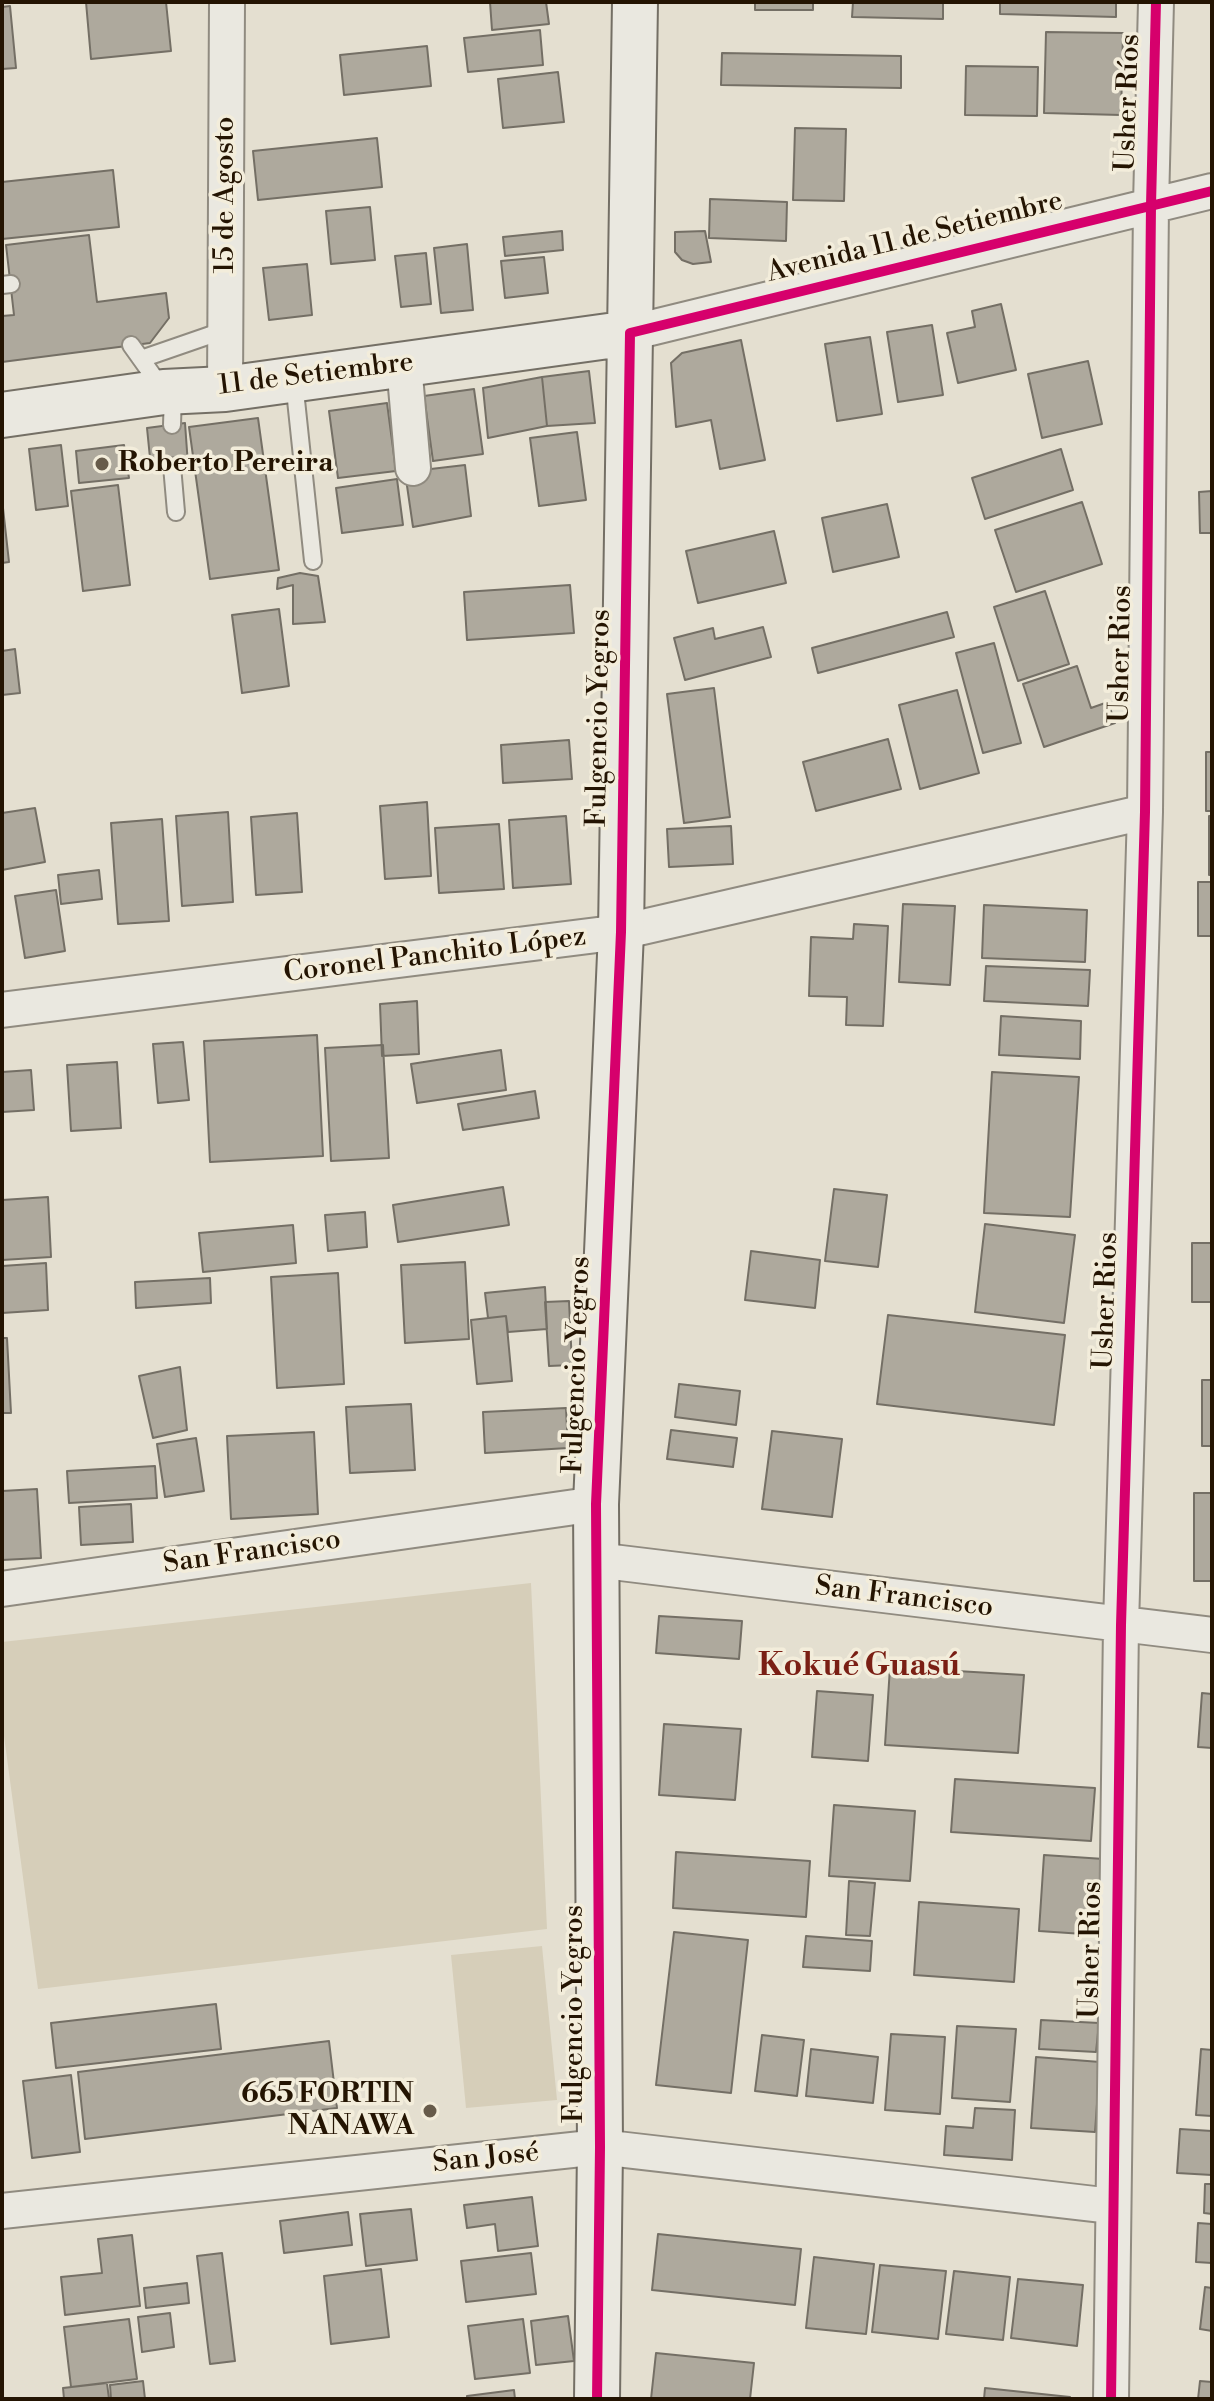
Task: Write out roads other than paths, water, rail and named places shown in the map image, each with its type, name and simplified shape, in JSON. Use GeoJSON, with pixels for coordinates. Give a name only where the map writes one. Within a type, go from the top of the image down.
{"type":"FeatureCollection","features":[{"type":"Feature","properties":{"kind":"street","name":"15 de Agosto"},"geometry":{"type":"LineString","coordinates":[[225,389],[227,2]]}},
{"type":"Feature","properties":{"kind":"street","name":"Fulgencio Yegros"},"geometry":{"type":"LineString","coordinates":[[597,2399],[600,2147],[596,1504],[621,932],[635,2]]}},
{"type":"Feature","properties":{"kind":"street","name":"Usher Ríos"},"geometry":{"type":"LineString","coordinates":[[1151,205],[1156,2]]}},
{"type":"Feature","properties":{"kind":"street","name":"Avenida 11 de Setiembre"},"geometry":{"type":"LineString","coordinates":[[630,333],[1212,191]]}},
{"type":"Feature","properties":{"kind":"street","name":"Usher Rios"},"geometry":{"type":"LineString","coordinates":[[1111,2399],[1121,1625],[1145,812],[1151,205]]}},
{"type":"Feature","properties":{"kind":"street","name":"11 de Setiembre"},"geometry":{"type":"LineString","coordinates":[[2,415],[156,382],[225,389],[630,333]]}},
{"type":"Feature","properties":{"kind":"street"},"geometry":{"type":"LineString","coordinates":[[404,364],[413,468]]}},
{"type":"Feature","properties":{"kind":"street","name":"Coronel Panchito López"},"geometry":{"type":"LineString","coordinates":[[2,1010],[621,932],[1145,812]]}},
{"type":"Feature","properties":{"kind":"street","name":"San Francisco"},"geometry":{"type":"LineString","coordinates":[[2,1589],[596,1504]]}},
{"type":"Feature","properties":{"kind":"street","name":"San Francisco"},"geometry":{"type":"LineString","coordinates":[[596,1560],[1212,1635]]}},
{"type":"Feature","properties":{"kind":"street","name":"San José"},"geometry":{"type":"LineString","coordinates":[[2,2211],[600,2147],[1112,2206]]}},
{"type":"Feature","properties":{"kind":"lane"},"geometry":{"type":"LineString","coordinates":[[156,382],[225,330]]}},
{"type":"Feature","properties":{"kind":"lane"},"geometry":{"type":"LineString","coordinates":[[294,379],[313,561]]}},
{"type":"Feature","properties":{"kind":"lane"},"geometry":{"type":"LineString","coordinates":[[172,466],[176,512]]}},
{"type":"Feature","properties":{"kind":"place","name":"Roberto Pereira"},"geometry":{"type":"Point","coordinates":[102,464]}},
{"type":"Feature","properties":{"kind":"place","name":"665 FORTIN NANAWA"},"geometry":{"type":"Point","coordinates":[430,2111]}},
{"type":"Feature","properties":{"kind":"district","name":"Kokué Guasú"},"geometry":{"type":"Point","coordinates":[859,1667]}}]}
